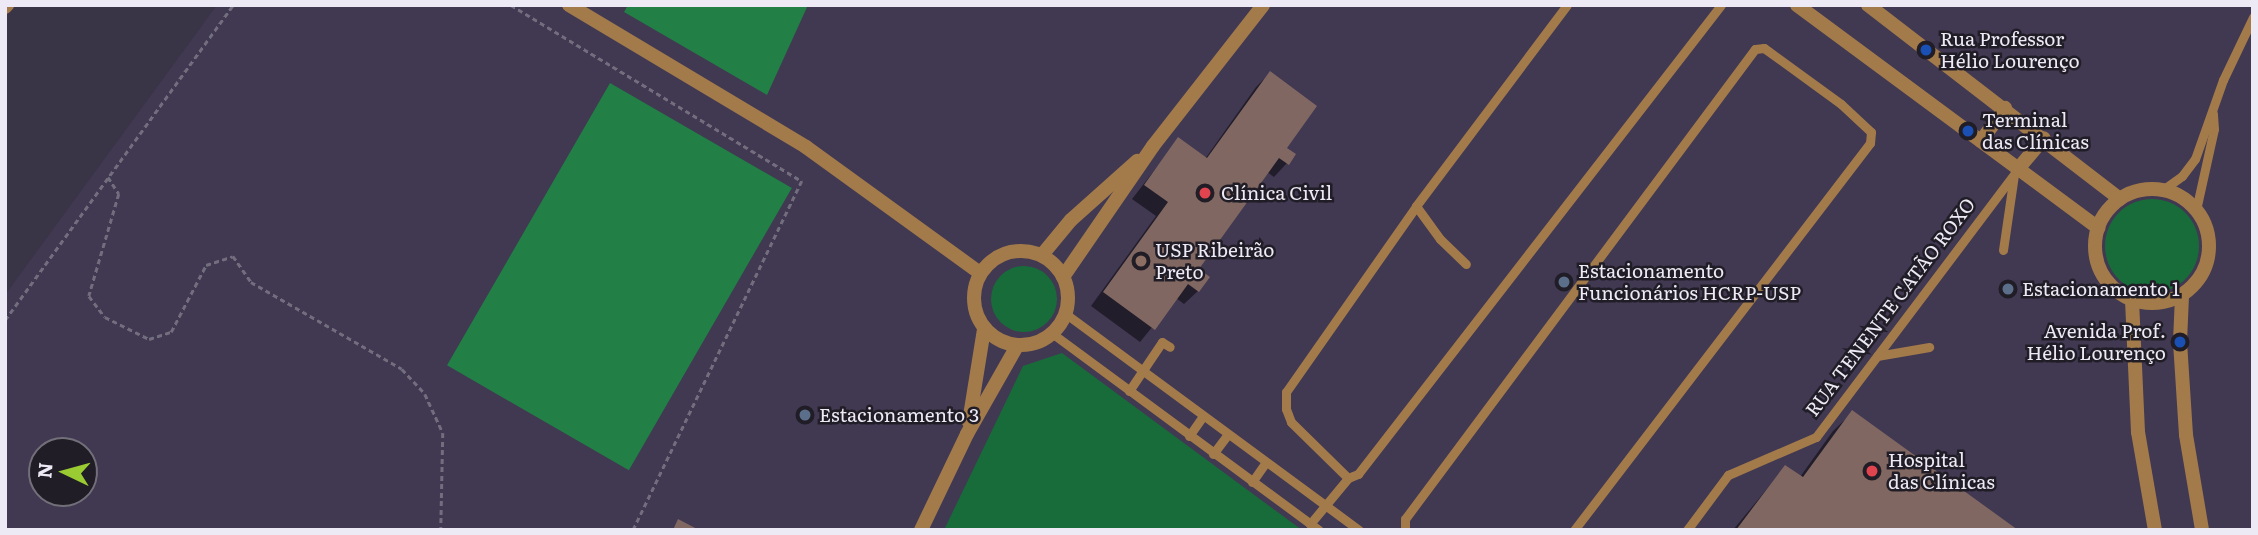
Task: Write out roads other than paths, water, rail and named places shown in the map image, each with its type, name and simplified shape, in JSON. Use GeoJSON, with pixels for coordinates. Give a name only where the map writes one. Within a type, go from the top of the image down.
{"type":"FeatureCollection","features":[{"type":"Feature","properties":{"kind":"street"},"geometry":{"type":"LineString","coordinates":[[569,5],[806,147],[980,273]]}},
{"type":"Feature","properties":{"kind":"street"},"geometry":{"type":"LineString","coordinates":[[1063,277],[1153,146],[1263,5]]}},
{"type":"Feature","properties":{"kind":"street"},"geometry":{"type":"LineString","coordinates":[[1797,5],[1981,141],[2016,171],[2098,228]]}},
{"type":"Feature","properties":{"kind":"street"},"geometry":{"type":"LineString","coordinates":[[1868,5],[2120,199]]}},
{"type":"Feature","properties":{"kind":"street"},"geometry":{"type":"LineString","coordinates":[[1981,141],[2005,108]]}},
{"type":"Feature","properties":{"kind":"street"},"geometry":{"type":"LineString","coordinates":[[2016,171],[2044,138]]}},
{"type":"Feature","properties":{"kind":"street"},"geometry":{"type":"LineString","coordinates":[[1042,255],[1071,220],[1153,146]]}},
{"type":"Feature","properties":{"kind":"street"},"geometry":{"type":"LineString","coordinates":[[2164,189],[2187,200],[2196,210],[2205,223],[2210,247],[2201,278],[2182,296],[2166,303],[2149,304],[2132,300],[2109,284],[2099,267],[2095,247],[2098,228],[2106,211],[2120,199],[2140,190],[2164,189]]}},
{"type":"Feature","properties":{"kind":"street"},"geometry":{"type":"LineString","coordinates":[[1025,251],[1042,255],[1063,277],[1068,289],[1066,314],[1053,334],[1042,341],[1017,346],[994,338],[984,329],[973,302],[980,273],[992,260],[1008,252],[1025,251]]}},
{"type":"Feature","properties":{"kind":"street"},"geometry":{"type":"LineString","coordinates":[[2182,296],[2180,342],[2186,435],[2203,530]]}},
{"type":"Feature","properties":{"kind":"street"},"geometry":{"type":"LineString","coordinates":[[2132,300],[2138,432],[2155,530]]}},
{"type":"Feature","properties":{"kind":"street"},"geometry":{"type":"LineString","coordinates":[[967,434],[984,329]]}},
{"type":"Feature","properties":{"kind":"street"},"geometry":{"type":"LineString","coordinates":[[921,530],[967,434],[1017,346]]}},
{"type":"Feature","properties":{"kind":"lane"},"geometry":{"type":"LineString","coordinates":[[1348,478],[1291,422],[1286,409],[1286,392],[1416,206],[1567,5]]}},
{"type":"Feature","properties":{"kind":"lane"},"geometry":{"type":"LineString","coordinates":[[1310,524],[1348,478],[1358,474],[1721,5]]}},
{"type":"Feature","properties":{"kind":"lane"},"geometry":{"type":"LineString","coordinates":[[2164,189],[2182,176],[2195,159],[2223,80],[2253,17]]}},
{"type":"Feature","properties":{"kind":"lane"},"geometry":{"type":"LineString","coordinates":[[1405,530],[1405,519],[1755,49],[1764,48],[1841,103],[1871,132],[1870,143],[1574,530]]}},
{"type":"Feature","properties":{"kind":"lane"},"geometry":{"type":"LineString","coordinates":[[2196,210],[2214,129],[2213,111]]}},
{"type":"Feature","properties":{"kind":"lane"},"geometry":{"type":"LineString","coordinates":[[2003,250],[2016,171]]}},
{"type":"Feature","properties":{"kind":"lane","name":"RUA TENENTE CATÃO ROXO"},"geometry":{"type":"LineString","coordinates":[[1687,530],[1728,475],[1816,437],[2016,171]]}},
{"type":"Feature","properties":{"kind":"lane"},"geometry":{"type":"LineString","coordinates":[[1416,206],[1440,239],[1466,264]]}},
{"type":"Feature","properties":{"kind":"lane"},"geometry":{"type":"LineString","coordinates":[[1066,314],[1359,530]]}},
{"type":"Feature","properties":{"kind":"lane"},"geometry":{"type":"LineString","coordinates":[[1053,334],[1319,530]]}},
{"type":"Feature","properties":{"kind":"lane"},"geometry":{"type":"LineString","coordinates":[[1129,390],[1162,342],[1170,347]]}},
{"type":"Feature","properties":{"kind":"lane"},"geometry":{"type":"LineString","coordinates":[[1877,356],[1929,347]]}},
{"type":"Feature","properties":{"kind":"lane"},"geometry":{"type":"LineString","coordinates":[[1189,436],[1203,416]]}},
{"type":"Feature","properties":{"kind":"lane"},"geometry":{"type":"LineString","coordinates":[[1213,454],[1228,434]]}},
{"type":"Feature","properties":{"kind":"lane"},"geometry":{"type":"LineString","coordinates":[[1252,482],[1266,462]]}},
{"type":"Feature","properties":{"kind":"place","name":"Rua Professor Hélio Lourenço"},"geometry":{"type":"Point","coordinates":[1926,50]}},
{"type":"Feature","properties":{"kind":"place","name":"Terminal das Clínicas"},"geometry":{"type":"Point","coordinates":[1968,131]}},
{"type":"Feature","properties":{"kind":"place","name":"Clínica Civil"},"geometry":{"type":"Point","coordinates":[1205,193]}},
{"type":"Feature","properties":{"kind":"place","name":"USP Ribeirão Preto"},"geometry":{"type":"Point","coordinates":[1141,261]}},
{"type":"Feature","properties":{"kind":"place","name":"Estacionamento Funcionários HCRP-USP"},"geometry":{"type":"Point","coordinates":[1564,282]}},
{"type":"Feature","properties":{"kind":"place","name":"Estacionamento 1"},"geometry":{"type":"Point","coordinates":[2008,289]}},
{"type":"Feature","properties":{"kind":"place","name":"Avenida Prof. Hélio Lourenço"},"geometry":{"type":"Point","coordinates":[2180,342]}},
{"type":"Feature","properties":{"kind":"place","name":"Estacionamento 3"},"geometry":{"type":"Point","coordinates":[805,415]}},
{"type":"Feature","properties":{"kind":"place","name":"Hospital das Clínicas"},"geometry":{"type":"Point","coordinates":[1872,471]}}]}
